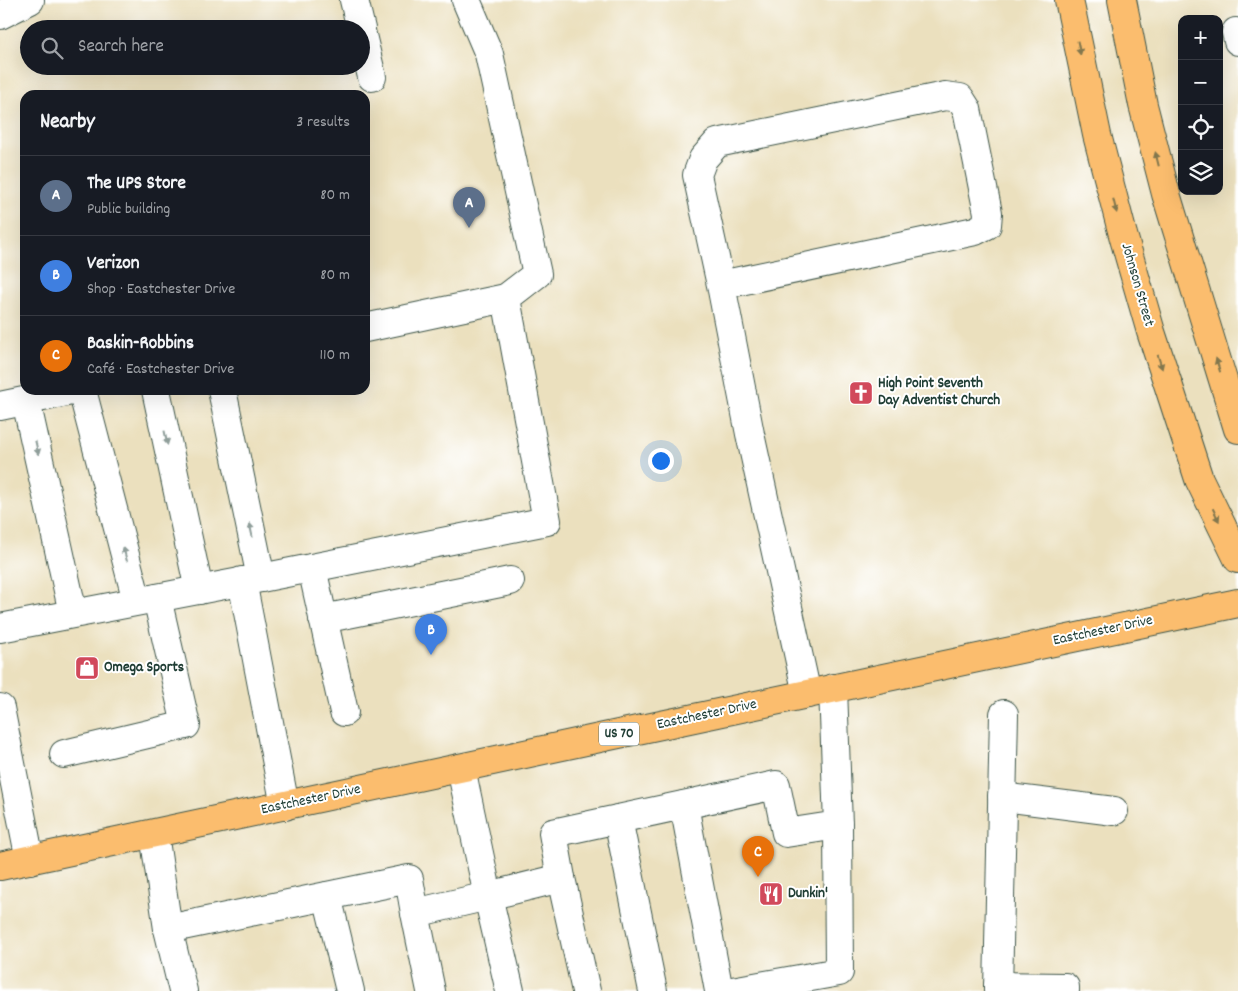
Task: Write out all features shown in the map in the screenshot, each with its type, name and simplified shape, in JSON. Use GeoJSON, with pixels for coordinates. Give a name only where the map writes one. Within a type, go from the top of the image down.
{"type":"FeatureCollection","features":[{"type":"Feature","properties":{"kind":"main road","name":"Johnson Street"},"geometry":{"type":"LineString","coordinates":[[1069,0],[1097,135],[1150,332],[1199,479],[1238,559]]}},
{"type":"Feature","properties":{"kind":"main road"},"geometry":{"type":"LineString","coordinates":[[1122,0],[1144,105],[1166,194],[1238,428]]}},
{"type":"Feature","properties":{"kind":"main road","name":"Eastchester Drive"},"geometry":{"type":"LineString","coordinates":[[0,866],[1238,603]]}},
{"type":"Feature","properties":{"kind":"lane"},"geometry":{"type":"LineString","coordinates":[[0,16],[30,0]]}},
{"type":"Feature","properties":{"kind":"lane"},"geometry":{"type":"LineString","coordinates":[[354,0],[359,20]]}},
{"type":"Feature","properties":{"kind":"lane"},"geometry":{"type":"LineString","coordinates":[[370,327],[506,298],[537,274],[489,54],[473,8]]}},
{"type":"Feature","properties":{"kind":"lane"},"geometry":{"type":"LineString","coordinates":[[370,68],[372,77]]}},
{"type":"Feature","properties":{"kind":"lane"},"geometry":{"type":"LineString","coordinates":[[721,285],[975,231],[987,225],[988,214],[967,110],[960,98],[945,96],[717,143],[703,159],[698,175],[750,434],[807,694]]}},
{"type":"Feature","properties":{"kind":"lane"},"geometry":{"type":"LineString","coordinates":[[0,628],[547,521],[506,298]]}},
{"type":"Feature","properties":{"kind":"lane"},"geometry":{"type":"LineString","coordinates":[[54,395],[13,404],[73,613]]}},
{"type":"Feature","properties":{"kind":"lane"},"geometry":{"type":"LineString","coordinates":[[64,754],[186,725],[84,395]]}},
{"type":"Feature","properties":{"kind":"lane"},"geometry":{"type":"LineString","coordinates":[[157,395],[199,590]]}},
{"type":"Feature","properties":{"kind":"lane"},"geometry":{"type":"LineString","coordinates":[[223,395],[285,806]]}},
{"type":"Feature","properties":{"kind":"lane"},"geometry":{"type":"LineString","coordinates":[[312,568],[344,712]]}},
{"type":"Feature","properties":{"kind":"lane"},"geometry":{"type":"LineString","coordinates":[[323,619],[510,581]]}},
{"type":"Feature","properties":{"kind":"lane"},"geometry":{"type":"LineString","coordinates":[[732,991],[839,981],[838,825],[833,688]]}},
{"type":"Feature","properties":{"kind":"lane"},"geometry":{"type":"LineString","coordinates":[[0,708],[30,860]]}},
{"type":"Feature","properties":{"kind":"lane"},"geometry":{"type":"LineString","coordinates":[[1004,714],[998,988],[1065,987],[1065,991]]}},
{"type":"Feature","properties":{"kind":"lane"},"geometry":{"type":"LineString","coordinates":[[461,768],[510,991]]}},
{"type":"Feature","properties":{"kind":"lane"},"geometry":{"type":"LineString","coordinates":[[586,991],[553,833],[776,784],[786,833],[838,825]]}},
{"type":"Feature","properties":{"kind":"lane"},"geometry":{"type":"LineString","coordinates":[[1002,797],[1114,811]]}},
{"type":"Feature","properties":{"kind":"lane"},"geometry":{"type":"LineString","coordinates":[[684,805],[719,991]]}},
{"type":"Feature","properties":{"kind":"lane"},"geometry":{"type":"LineString","coordinates":[[618,819],[653,991]]}},
{"type":"Feature","properties":{"kind":"lane"},"geometry":{"type":"LineString","coordinates":[[154,834],[168,929],[183,991]]}},
{"type":"Feature","properties":{"kind":"lane"},"geometry":{"type":"LineString","coordinates":[[415,913],[561,878]]}},
{"type":"Feature","properties":{"kind":"lane"},"geometry":{"type":"LineString","coordinates":[[168,929],[409,879],[432,991]]}},
{"type":"Feature","properties":{"kind":"lane"},"geometry":{"type":"LineString","coordinates":[[327,896],[350,991]]}},
{"type":"Feature","properties":{"kind":"place","name":"The UPS Store"},"geometry":{"type":"Point","coordinates":[469,228]}},
{"type":"Feature","properties":{"kind":"place","name":"High Point Seventh Day Adventist Church"},"geometry":{"type":"Point","coordinates":[861,393]}},
{"type":"Feature","properties":{"kind":"place","name":"Verizon"},"geometry":{"type":"Point","coordinates":[431,655]}},
{"type":"Feature","properties":{"kind":"place","name":"Omega Sports"},"geometry":{"type":"Point","coordinates":[87,668]}},
{"type":"Feature","properties":{"kind":"place","name":"Baskin-Robbins"},"geometry":{"type":"Point","coordinates":[758,877]}},
{"type":"Feature","properties":{"kind":"place","name":"Dunkin'"},"geometry":{"type":"Point","coordinates":[771,894]}}]}
